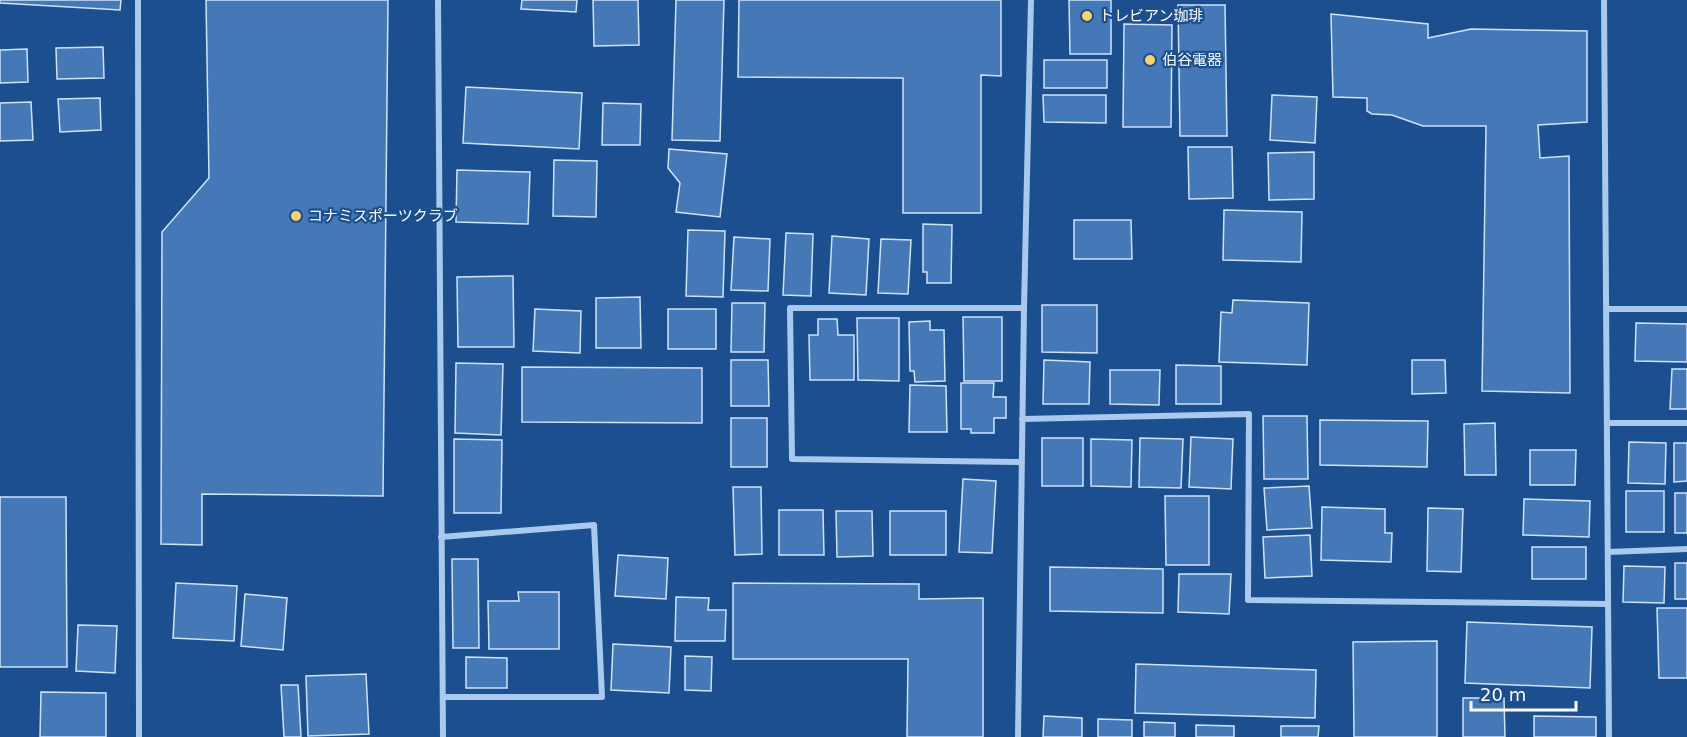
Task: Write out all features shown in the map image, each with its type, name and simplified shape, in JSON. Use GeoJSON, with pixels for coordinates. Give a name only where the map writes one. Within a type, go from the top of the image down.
{"type":"FeatureCollection","features":[{"type":"Feature","properties":{"kind":"street"},"geometry":{"type":"LineString","coordinates":[[138,0],[139,737]]}},
{"type":"Feature","properties":{"kind":"street"},"geometry":{"type":"LineString","coordinates":[[438,0],[443,737]]}},
{"type":"Feature","properties":{"kind":"street"},"geometry":{"type":"LineString","coordinates":[[1018,737],[1031,0]]}},
{"type":"Feature","properties":{"kind":"street"},"geometry":{"type":"LineString","coordinates":[[1604,0],[1609,737]]}},
{"type":"Feature","properties":{"kind":"street"},"geometry":{"type":"LineString","coordinates":[[1022,462],[792,459],[790,308],[1024,308]]}},
{"type":"Feature","properties":{"kind":"street"},"geometry":{"type":"LineString","coordinates":[[1606,309],[1687,309]]}},
{"type":"Feature","properties":{"kind":"street"},"geometry":{"type":"LineString","coordinates":[[1022,419],[1248,414],[1248,600],[1608,604]]}},
{"type":"Feature","properties":{"kind":"street"},"geometry":{"type":"LineString","coordinates":[[1607,423],[1687,423]]}},
{"type":"Feature","properties":{"kind":"street"},"geometry":{"type":"LineString","coordinates":[[441,537],[594,525],[602,697],[442,697]]}},
{"type":"Feature","properties":{"kind":"street"},"geometry":{"type":"LineString","coordinates":[[1608,552],[1687,549]]}},
{"type":"Feature","properties":{"kind":"building"},"geometry":{"type":"Polygon","coordinates":[[[0,0],[121,0],[120,10],[0,3],[0,0]]]}},
{"type":"Feature","properties":{"kind":"building"},"geometry":{"type":"Polygon","coordinates":[[[206,0],[388,0],[383,496],[202,494],[202,545],[161,544],[162,232],[209,178],[206,0]]]}},
{"type":"Feature","properties":{"kind":"building"},"geometry":{"type":"Polygon","coordinates":[[[522,0],[577,0],[576,12],[521,9],[522,0]]]}},
{"type":"Feature","properties":{"kind":"building"},"geometry":{"type":"Polygon","coordinates":[[[593,0],[638,0],[639,45],[594,46],[593,0]]]}},
{"type":"Feature","properties":{"kind":"building"},"geometry":{"type":"Polygon","coordinates":[[[676,0],[724,0],[720,141],[672,140],[676,0]]]}},
{"type":"Feature","properties":{"kind":"building"},"geometry":{"type":"Polygon","coordinates":[[[739,0],[1001,0],[1001,76],[981,75],[981,213],[903,213],[903,78],[738,77],[739,0]]]}},
{"type":"Feature","properties":{"kind":"building"},"geometry":{"type":"Polygon","coordinates":[[[1069,0],[1111,0],[1111,54],[1070,54],[1069,0]]]}},
{"type":"Feature","properties":{"kind":"building"},"geometry":{"type":"Polygon","coordinates":[[[1178,5],[1225,5],[1227,136],[1180,136],[1178,5]]]}},
{"type":"Feature","properties":{"kind":"building"},"geometry":{"type":"Polygon","coordinates":[[[1331,14],[1428,24],[1428,38],[1471,29],[1587,31],[1587,122],[1538,125],[1540,158],[1569,156],[1570,393],[1482,391],[1486,126],[1423,126],[1392,115],[1372,114],[1367,111],[1367,98],[1333,97],[1331,14]]]}},
{"type":"Feature","properties":{"kind":"building"},"geometry":{"type":"Polygon","coordinates":[[[1124,24],[1172,25],[1171,127],[1123,127],[1124,24]]]}},
{"type":"Feature","properties":{"kind":"building"},"geometry":{"type":"Polygon","coordinates":[[[103,47],[104,78],[57,79],[56,48],[103,47]]]}},
{"type":"Feature","properties":{"kind":"building"},"geometry":{"type":"Polygon","coordinates":[[[27,49],[28,82],[0,83],[0,50],[27,49]]]}},
{"type":"Feature","properties":{"kind":"building"},"geometry":{"type":"Polygon","coordinates":[[[1044,60],[1107,60],[1107,88],[1044,88],[1044,60]]]}},
{"type":"Feature","properties":{"kind":"building"},"geometry":{"type":"Polygon","coordinates":[[[466,87],[582,93],[579,149],[463,143],[466,87]]]}},
{"type":"Feature","properties":{"kind":"building"},"geometry":{"type":"Polygon","coordinates":[[[1043,95],[1106,95],[1106,123],[1044,122],[1043,95]]]}},
{"type":"Feature","properties":{"kind":"building"},"geometry":{"type":"Polygon","coordinates":[[[1272,95],[1317,97],[1315,143],[1270,140],[1272,95]]]}},
{"type":"Feature","properties":{"kind":"building"},"geometry":{"type":"Polygon","coordinates":[[[100,98],[101,130],[60,132],[58,99],[100,98]]]}},
{"type":"Feature","properties":{"kind":"building"},"geometry":{"type":"Polygon","coordinates":[[[31,102],[33,140],[0,141],[0,103],[31,102]]]}},
{"type":"Feature","properties":{"kind":"building"},"geometry":{"type":"Polygon","coordinates":[[[603,103],[641,104],[640,145],[602,145],[603,103]]]}},
{"type":"Feature","properties":{"kind":"building"},"geometry":{"type":"Polygon","coordinates":[[[1188,147],[1232,147],[1233,198],[1189,199],[1188,147]]]}},
{"type":"Feature","properties":{"kind":"building"},"geometry":{"type":"Polygon","coordinates":[[[669,149],[727,154],[720,217],[676,212],[680,183],[668,168],[669,149]]]}},
{"type":"Feature","properties":{"kind":"building"},"geometry":{"type":"Polygon","coordinates":[[[1314,152],[1314,199],[1269,200],[1268,153],[1314,152]]]}},
{"type":"Feature","properties":{"kind":"building"},"geometry":{"type":"Polygon","coordinates":[[[554,160],[597,161],[596,217],[553,216],[554,160]]]}},
{"type":"Feature","properties":{"kind":"building"},"geometry":{"type":"Polygon","coordinates":[[[457,170],[530,172],[528,224],[456,222],[457,170]]]}},
{"type":"Feature","properties":{"kind":"building"},"geometry":{"type":"Polygon","coordinates":[[[1224,210],[1302,212],[1301,262],[1223,260],[1224,210]]]}},
{"type":"Feature","properties":{"kind":"building"},"geometry":{"type":"Polygon","coordinates":[[[1074,220],[1131,220],[1132,259],[1074,259],[1074,220]]]}},
{"type":"Feature","properties":{"kind":"building"},"geometry":{"type":"Polygon","coordinates":[[[923,224],[952,225],[951,283],[927,283],[927,272],[923,272],[923,224]]]}},
{"type":"Feature","properties":{"kind":"building"},"geometry":{"type":"Polygon","coordinates":[[[688,230],[725,231],[723,297],[686,296],[688,230]]]}},
{"type":"Feature","properties":{"kind":"building"},"geometry":{"type":"Polygon","coordinates":[[[786,233],[813,234],[811,296],[783,295],[786,233]]]}},
{"type":"Feature","properties":{"kind":"building"},"geometry":{"type":"Polygon","coordinates":[[[832,236],[869,239],[866,295],[829,293],[832,236]]]}},
{"type":"Feature","properties":{"kind":"building"},"geometry":{"type":"Polygon","coordinates":[[[734,237],[770,239],[768,291],[731,290],[734,237]]]}},
{"type":"Feature","properties":{"kind":"building"},"geometry":{"type":"Polygon","coordinates":[[[881,239],[911,240],[908,294],[878,293],[881,239]]]}},
{"type":"Feature","properties":{"kind":"building"},"geometry":{"type":"Polygon","coordinates":[[[513,276],[514,347],[458,347],[457,277],[513,276]]]}},
{"type":"Feature","properties":{"kind":"building"},"geometry":{"type":"Polygon","coordinates":[[[640,297],[641,348],[596,348],[596,298],[640,297]]]}},
{"type":"Feature","properties":{"kind":"building"},"geometry":{"type":"Polygon","coordinates":[[[1233,300],[1309,303],[1307,365],[1219,362],[1221,312],[1232,313],[1233,300]]]}},
{"type":"Feature","properties":{"kind":"building"},"geometry":{"type":"Polygon","coordinates":[[[732,303],[765,303],[764,352],[731,352],[732,303]]]}},
{"type":"Feature","properties":{"kind":"building"},"geometry":{"type":"Polygon","coordinates":[[[1042,305],[1097,305],[1097,353],[1042,352],[1042,305]]]}},
{"type":"Feature","properties":{"kind":"building"},"geometry":{"type":"Polygon","coordinates":[[[535,309],[581,311],[580,353],[533,351],[535,309]]]}},
{"type":"Feature","properties":{"kind":"building"},"geometry":{"type":"Polygon","coordinates":[[[668,309],[716,309],[716,349],[668,349],[668,309]]]}},
{"type":"Feature","properties":{"kind":"building"},"geometry":{"type":"Polygon","coordinates":[[[963,317],[1002,317],[1002,381],[964,381],[963,317]]]}},
{"type":"Feature","properties":{"kind":"building"},"geometry":{"type":"Polygon","coordinates":[[[857,318],[899,318],[899,381],[858,380],[857,318]]]}},
{"type":"Feature","properties":{"kind":"building"},"geometry":{"type":"Polygon","coordinates":[[[818,319],[837,319],[838,335],[854,335],[854,380],[810,380],[809,335],[818,335],[818,319]]]}},
{"type":"Feature","properties":{"kind":"building"},"geometry":{"type":"Polygon","coordinates":[[[930,321],[930,330],[944,330],[945,381],[915,382],[914,371],[910,371],[909,322],[930,321]]]}},
{"type":"Feature","properties":{"kind":"building"},"geometry":{"type":"Polygon","coordinates":[[[1636,323],[1687,324],[1687,362],[1635,361],[1636,323]]]}},
{"type":"Feature","properties":{"kind":"building"},"geometry":{"type":"Polygon","coordinates":[[[731,360],[768,360],[769,406],[731,406],[731,360]]]}},
{"type":"Feature","properties":{"kind":"building"},"geometry":{"type":"Polygon","coordinates":[[[1044,360],[1090,362],[1089,404],[1043,404],[1044,360]]]}},
{"type":"Feature","properties":{"kind":"building"},"geometry":{"type":"Polygon","coordinates":[[[1412,360],[1445,360],[1446,393],[1412,394],[1412,360]]]}},
{"type":"Feature","properties":{"kind":"building"},"geometry":{"type":"Polygon","coordinates":[[[456,363],[503,364],[501,435],[455,433],[456,363]]]}},
{"type":"Feature","properties":{"kind":"building"},"geometry":{"type":"Polygon","coordinates":[[[1176,365],[1221,366],[1221,404],[1176,404],[1176,365]]]}},
{"type":"Feature","properties":{"kind":"building"},"geometry":{"type":"Polygon","coordinates":[[[522,367],[702,368],[702,423],[522,422],[522,367]]]}},
{"type":"Feature","properties":{"kind":"building"},"geometry":{"type":"Polygon","coordinates":[[[1672,369],[1687,369],[1687,409],[1670,409],[1672,369]]]}},
{"type":"Feature","properties":{"kind":"building"},"geometry":{"type":"Polygon","coordinates":[[[1110,370],[1160,370],[1159,405],[1110,404],[1110,370]]]}},
{"type":"Feature","properties":{"kind":"building"},"geometry":{"type":"Polygon","coordinates":[[[961,383],[994,383],[993,397],[1006,397],[1006,418],[994,418],[994,433],[971,433],[971,429],[961,429],[961,383]]]}},
{"type":"Feature","properties":{"kind":"building"},"geometry":{"type":"Polygon","coordinates":[[[910,385],[946,386],[947,432],[909,432],[910,385]]]}},
{"type":"Feature","properties":{"kind":"building"},"geometry":{"type":"Polygon","coordinates":[[[1263,416],[1307,416],[1308,479],[1264,479],[1263,416]]]}},
{"type":"Feature","properties":{"kind":"building"},"geometry":{"type":"Polygon","coordinates":[[[731,418],[767,418],[767,467],[731,467],[731,418]]]}},
{"type":"Feature","properties":{"kind":"building"},"geometry":{"type":"Polygon","coordinates":[[[1320,420],[1428,421],[1427,467],[1320,465],[1320,420]]]}},
{"type":"Feature","properties":{"kind":"building"},"geometry":{"type":"Polygon","coordinates":[[[1495,423],[1496,475],[1465,475],[1464,424],[1495,423]]]}},
{"type":"Feature","properties":{"kind":"building"},"geometry":{"type":"Polygon","coordinates":[[[1191,437],[1233,439],[1231,489],[1189,487],[1191,437]]]}},
{"type":"Feature","properties":{"kind":"building"},"geometry":{"type":"Polygon","coordinates":[[[1042,438],[1083,438],[1083,486],[1042,486],[1042,438]]]}},
{"type":"Feature","properties":{"kind":"building"},"geometry":{"type":"Polygon","coordinates":[[[1140,438],[1183,439],[1181,488],[1139,487],[1140,438]]]}},
{"type":"Feature","properties":{"kind":"building"},"geometry":{"type":"Polygon","coordinates":[[[454,439],[502,440],[501,513],[454,513],[454,439]]]}},
{"type":"Feature","properties":{"kind":"building"},"geometry":{"type":"Polygon","coordinates":[[[1091,439],[1132,440],[1131,487],[1091,486],[1091,439]]]}},
{"type":"Feature","properties":{"kind":"building"},"geometry":{"type":"Polygon","coordinates":[[[1629,442],[1666,443],[1665,484],[1628,483],[1629,442]]]}},
{"type":"Feature","properties":{"kind":"building"},"geometry":{"type":"Polygon","coordinates":[[[1674,443],[1687,443],[1687,481],[1674,482],[1674,443]]]}},
{"type":"Feature","properties":{"kind":"building"},"geometry":{"type":"Polygon","coordinates":[[[1530,450],[1576,450],[1575,485],[1530,485],[1530,450]]]}},
{"type":"Feature","properties":{"kind":"building"},"geometry":{"type":"Polygon","coordinates":[[[963,479],[996,481],[992,553],[959,552],[963,479]]]}},
{"type":"Feature","properties":{"kind":"building"},"geometry":{"type":"Polygon","coordinates":[[[1309,486],[1312,528],[1267,530],[1264,488],[1309,486]]]}},
{"type":"Feature","properties":{"kind":"building"},"geometry":{"type":"Polygon","coordinates":[[[733,487],[761,487],[762,554],[735,555],[733,487]]]}},
{"type":"Feature","properties":{"kind":"building"},"geometry":{"type":"Polygon","coordinates":[[[1626,491],[1664,491],[1664,532],[1626,532],[1626,491]]]}},
{"type":"Feature","properties":{"kind":"building"},"geometry":{"type":"Polygon","coordinates":[[[1675,493],[1687,493],[1687,533],[1675,533],[1675,493]]]}},
{"type":"Feature","properties":{"kind":"building"},"geometry":{"type":"Polygon","coordinates":[[[1165,496],[1209,496],[1209,565],[1166,565],[1165,496]]]}},
{"type":"Feature","properties":{"kind":"building"},"geometry":{"type":"Polygon","coordinates":[[[0,497],[66,497],[67,667],[0,667],[0,497]]]}},
{"type":"Feature","properties":{"kind":"building"},"geometry":{"type":"Polygon","coordinates":[[[1524,499],[1590,501],[1589,537],[1523,535],[1524,499]]]}},
{"type":"Feature","properties":{"kind":"building"},"geometry":{"type":"Polygon","coordinates":[[[1322,507],[1385,509],[1385,533],[1392,533],[1391,562],[1321,560],[1322,507]]]}},
{"type":"Feature","properties":{"kind":"building"},"geometry":{"type":"Polygon","coordinates":[[[1428,508],[1463,509],[1461,572],[1427,571],[1428,508]]]}},
{"type":"Feature","properties":{"kind":"building"},"geometry":{"type":"Polygon","coordinates":[[[779,510],[823,510],[824,555],[779,555],[779,510]]]}},
{"type":"Feature","properties":{"kind":"building"},"geometry":{"type":"Polygon","coordinates":[[[836,511],[872,511],[873,556],[837,557],[836,511]]]}},
{"type":"Feature","properties":{"kind":"building"},"geometry":{"type":"Polygon","coordinates":[[[890,511],[946,511],[946,555],[890,555],[890,511]]]}},
{"type":"Feature","properties":{"kind":"building"},"geometry":{"type":"Polygon","coordinates":[[[1310,535],[1312,576],[1265,578],[1263,537],[1310,535]]]}},
{"type":"Feature","properties":{"kind":"building"},"geometry":{"type":"Polygon","coordinates":[[[1532,547],[1586,547],[1586,579],[1532,579],[1532,547]]]}},
{"type":"Feature","properties":{"kind":"building"},"geometry":{"type":"Polygon","coordinates":[[[618,555],[668,558],[666,599],[615,596],[618,555]]]}},
{"type":"Feature","properties":{"kind":"building"},"geometry":{"type":"Polygon","coordinates":[[[452,559],[478,559],[479,648],[453,648],[452,559]]]}},
{"type":"Feature","properties":{"kind":"building"},"geometry":{"type":"Polygon","coordinates":[[[1675,563],[1687,563],[1687,599],[1675,599],[1675,563]]]}},
{"type":"Feature","properties":{"kind":"building"},"geometry":{"type":"Polygon","coordinates":[[[1624,566],[1665,567],[1664,603],[1623,602],[1624,566]]]}},
{"type":"Feature","properties":{"kind":"building"},"geometry":{"type":"Polygon","coordinates":[[[1050,567],[1163,569],[1163,613],[1050,611],[1050,567]]]}},
{"type":"Feature","properties":{"kind":"building"},"geometry":{"type":"Polygon","coordinates":[[[1179,574],[1231,574],[1229,614],[1178,612],[1179,574]]]}},
{"type":"Feature","properties":{"kind":"building"},"geometry":{"type":"Polygon","coordinates":[[[176,583],[237,586],[234,641],[173,638],[176,583]]]}},
{"type":"Feature","properties":{"kind":"building"},"geometry":{"type":"Polygon","coordinates":[[[733,583],[919,584],[919,599],[983,598],[983,737],[907,737],[908,659],[733,659],[733,583]]]}},
{"type":"Feature","properties":{"kind":"building"},"geometry":{"type":"Polygon","coordinates":[[[518,592],[559,592],[559,649],[489,649],[488,601],[519,601],[518,592]]]}},
{"type":"Feature","properties":{"kind":"building"},"geometry":{"type":"Polygon","coordinates":[[[245,594],[287,598],[283,650],[241,646],[245,594]]]}},
{"type":"Feature","properties":{"kind":"building"},"geometry":{"type":"Polygon","coordinates":[[[676,597],[709,598],[708,610],[726,610],[725,641],[675,641],[676,597]]]}},
{"type":"Feature","properties":{"kind":"building"},"geometry":{"type":"Polygon","coordinates":[[[1657,608],[1687,608],[1687,678],[1659,678],[1657,608]]]}},
{"type":"Feature","properties":{"kind":"building"},"geometry":{"type":"Polygon","coordinates":[[[1467,622],[1592,627],[1590,688],[1465,683],[1467,622]]]}},
{"type":"Feature","properties":{"kind":"building"},"geometry":{"type":"Polygon","coordinates":[[[78,625],[117,626],[115,673],[76,671],[78,625]]]}},
{"type":"Feature","properties":{"kind":"building"},"geometry":{"type":"Polygon","coordinates":[[[1437,641],[1437,737],[1354,737],[1353,642],[1437,641]]]}},
{"type":"Feature","properties":{"kind":"building"},"geometry":{"type":"Polygon","coordinates":[[[613,644],[671,647],[669,693],[611,690],[613,644]]]}},
{"type":"Feature","properties":{"kind":"building"},"geometry":{"type":"Polygon","coordinates":[[[685,656],[712,657],[711,691],[685,690],[685,656]]]}},
{"type":"Feature","properties":{"kind":"building"},"geometry":{"type":"Polygon","coordinates":[[[466,657],[507,658],[507,688],[466,688],[466,657]]]}},
{"type":"Feature","properties":{"kind":"building"},"geometry":{"type":"Polygon","coordinates":[[[1136,664],[1316,670],[1315,718],[1135,713],[1136,664]]]}},
{"type":"Feature","properties":{"kind":"building"},"geometry":{"type":"Polygon","coordinates":[[[366,674],[369,734],[308,736],[306,676],[366,674]]]}},
{"type":"Feature","properties":{"kind":"building"},"geometry":{"type":"Polygon","coordinates":[[[281,685],[298,685],[301,737],[284,737],[281,685]]]}},
{"type":"Feature","properties":{"kind":"building"},"geometry":{"type":"Polygon","coordinates":[[[41,692],[106,693],[106,737],[40,737],[41,692]]]}},
{"type":"Feature","properties":{"kind":"building"},"geometry":{"type":"Polygon","coordinates":[[[1463,698],[1504,698],[1505,737],[1463,737],[1463,698]]]}},
{"type":"Feature","properties":{"kind":"building"},"geometry":{"type":"Polygon","coordinates":[[[1044,716],[1082,718],[1082,737],[1043,737],[1044,716]]]}},
{"type":"Feature","properties":{"kind":"building"},"geometry":{"type":"Polygon","coordinates":[[[1534,716],[1596,717],[1596,737],[1534,737],[1534,716]]]}},
{"type":"Feature","properties":{"kind":"building"},"geometry":{"type":"Polygon","coordinates":[[[1098,719],[1132,720],[1132,737],[1098,737],[1098,719]]]}},
{"type":"Feature","properties":{"kind":"building"},"geometry":{"type":"Polygon","coordinates":[[[1144,722],[1175,723],[1175,737],[1144,737],[1144,722]]]}},
{"type":"Feature","properties":{"kind":"building"},"geometry":{"type":"Polygon","coordinates":[[[1196,725],[1234,726],[1234,737],[1196,737],[1196,725]]]}},
{"type":"Feature","properties":{"kind":"building"},"geometry":{"type":"Polygon","coordinates":[[[1281,726],[1319,726],[1318,737],[1281,737],[1281,726]]]}},
{"type":"Feature","properties":{"kind":"place","name":"トレビアン珈琲"},"geometry":{"type":"Point","coordinates":[1087,16]}},
{"type":"Feature","properties":{"kind":"place","name":"伯谷電器"},"geometry":{"type":"Point","coordinates":[1150,60]}},
{"type":"Feature","properties":{"kind":"place","name":"コナミスポーツクラブ"},"geometry":{"type":"Point","coordinates":[296,216]}}]}
